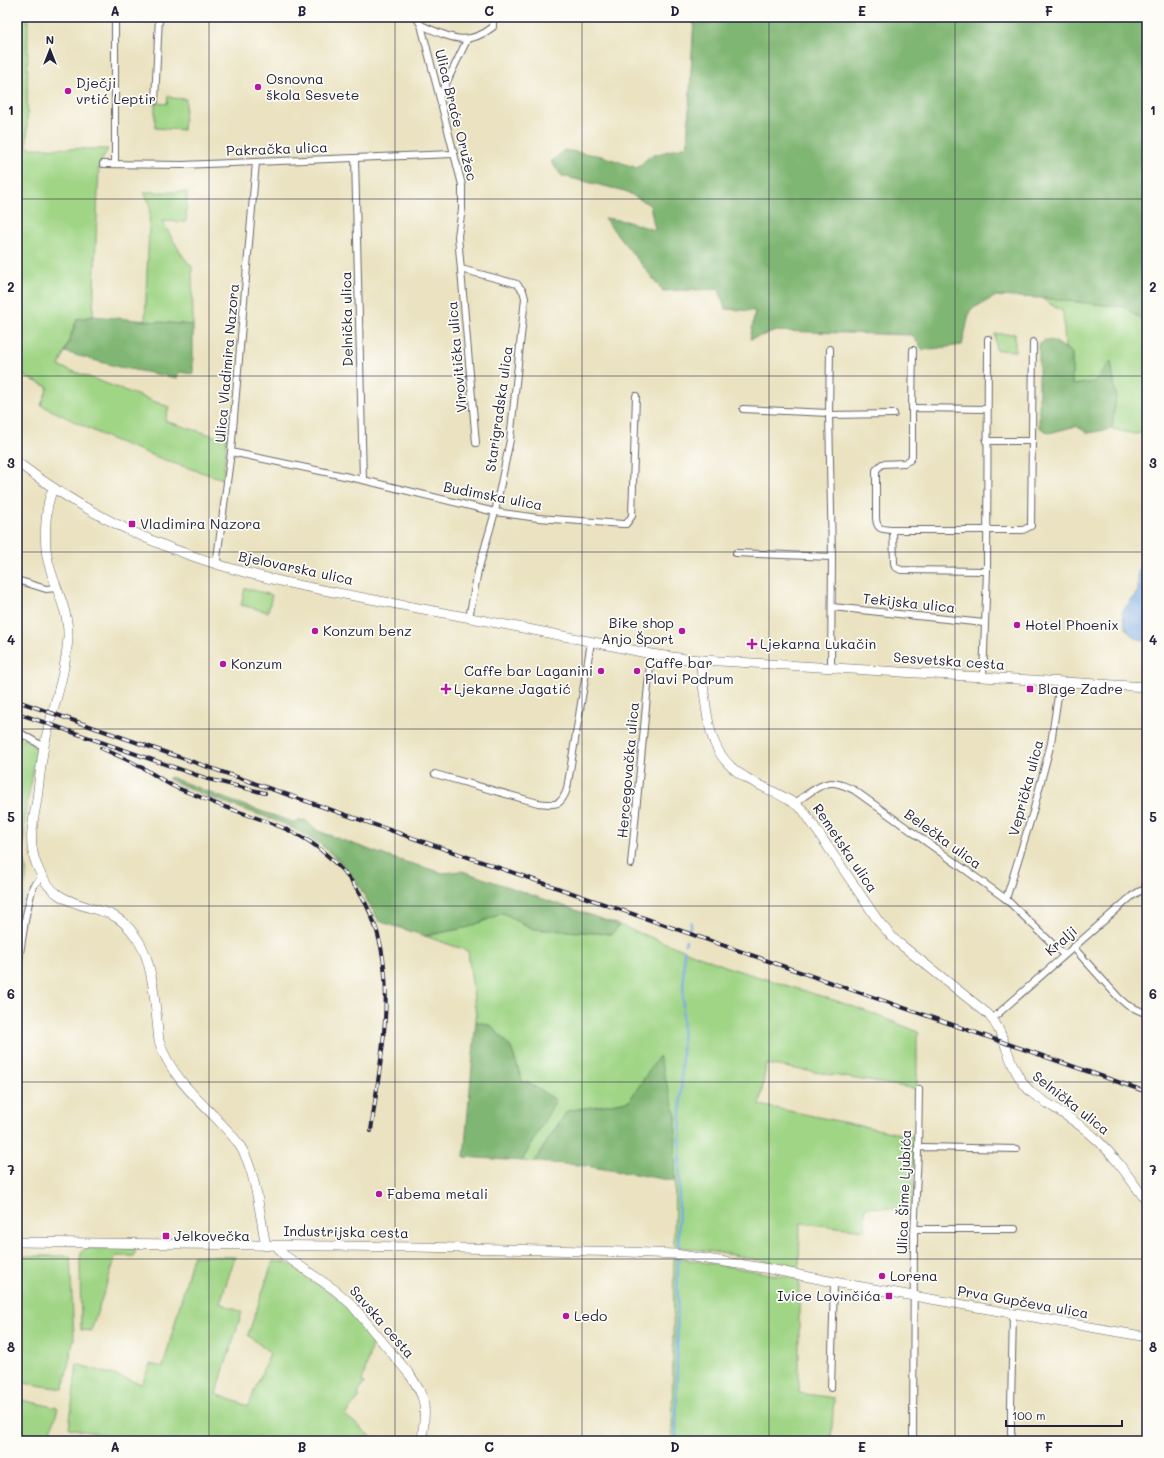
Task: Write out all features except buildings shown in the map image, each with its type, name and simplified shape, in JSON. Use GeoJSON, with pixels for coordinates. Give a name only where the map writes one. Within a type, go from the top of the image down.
{"type":"FeatureCollection","features":[{"type":"Feature","properties":{"kind":"street"},"geometry":{"type":"LineString","coordinates":[[115,17],[116,164]]}},
{"type":"Feature","properties":{"kind":"street"},"geometry":{"type":"LineString","coordinates":[[154,101],[159,17]]}},
{"type":"Feature","properties":{"kind":"street","name":"Ulica Braće Oružec"},"geometry":{"type":"LineString","coordinates":[[416,17],[421,25],[462,185],[462,209],[458,236],[461,269]]}},
{"type":"Feature","properties":{"kind":"street"},"geometry":{"type":"LineString","coordinates":[[421,25],[444,36],[467,40],[484,34],[493,27],[493,17]]}},
{"type":"Feature","properties":{"kind":"street"},"geometry":{"type":"LineString","coordinates":[[440,96],[467,40]]}},
{"type":"Feature","properties":{"kind":"street","name":"Pakračka ulica"},"geometry":{"type":"LineString","coordinates":[[103,164],[182,165],[453,154]]}},
{"type":"Feature","properties":{"kind":"street","name":"Delnička ulica"},"geometry":{"type":"LineString","coordinates":[[355,158],[363,480]]}},
{"type":"Feature","properties":{"kind":"street","name":"Ulica Vladimira Nazora"},"geometry":{"type":"LineString","coordinates":[[218,565],[217,558],[231,452],[256,162]]}},
{"type":"Feature","properties":{"kind":"street","name":"Virovitička ulica"},"geometry":{"type":"LineString","coordinates":[[461,269],[476,443]]}},
{"type":"Feature","properties":{"kind":"street","name":"Starigradska ulica"},"geometry":{"type":"LineString","coordinates":[[461,269],[517,284],[523,291],[525,298],[510,440],[469,613]]}},
{"type":"Feature","properties":{"kind":"street"},"geometry":{"type":"LineString","coordinates":[[983,677],[987,570],[986,441],[988,339]]}},
{"type":"Feature","properties":{"kind":"street"},"geometry":{"type":"LineString","coordinates":[[913,350],[912,456],[910,460],[904,463],[882,464],[876,470],[876,524],[882,529],[893,530],[1023,530],[1031,526],[1033,342]]}},
{"type":"Feature","properties":{"kind":"street"},"geometry":{"type":"LineString","coordinates":[[830,349],[829,414],[832,557],[831,668]]}},
{"type":"Feature","properties":{"kind":"street","name":"Budimska ulica"},"geometry":{"type":"LineString","coordinates":[[231,452],[363,480],[494,512],[538,518],[626,524],[632,516],[636,396]]}},
{"type":"Feature","properties":{"kind":"street"},"geometry":{"type":"LineString","coordinates":[[743,408],[829,414],[894,414]]}},
{"type":"Feature","properties":{"kind":"street"},"geometry":{"type":"LineString","coordinates":[[912,408],[987,408]]}},
{"type":"Feature","properties":{"kind":"street"},"geometry":{"type":"LineString","coordinates":[[986,441],[1031,441]]}},
{"type":"Feature","properties":{"kind":"street","name":"Bjelovarska ulica"},"geometry":{"type":"LineString","coordinates":[[17,462],[54,488],[138,535],[179,552],[218,565],[300,584],[469,613],[592,642],[651,654],[701,660]]}},
{"type":"Feature","properties":{"kind":"street"},"geometry":{"type":"LineString","coordinates":[[54,488],[50,495],[47,507],[45,535],[48,562],[66,615],[68,634],[66,656],[44,747],[31,830],[34,858],[42,877],[49,886],[65,900],[112,915],[130,928],[143,949],[149,969],[159,1041],[163,1052],[172,1070],[230,1132],[243,1150],[252,1176],[266,1246]]}},
{"type":"Feature","properties":{"kind":"street"},"geometry":{"type":"LineString","coordinates":[[893,530],[894,563],[898,569],[987,570]]}},
{"type":"Feature","properties":{"kind":"street"},"geometry":{"type":"LineString","coordinates":[[736,553],[832,557]]}},
{"type":"Feature","properties":{"kind":"street"},"geometry":{"type":"LineString","coordinates":[[17,580],[46,589],[57,588]]}},
{"type":"Feature","properties":{"kind":"street","name":"Tekijska ulica"},"geometry":{"type":"LineString","coordinates":[[832,607],[984,623]]}},
{"type":"Feature","properties":{"kind":"street"},"geometry":{"type":"LineString","coordinates":[[435,774],[538,803],[552,805],[558,804],[567,789],[592,642]]}},
{"type":"Feature","properties":{"kind":"street","name":"Hercegovačka ulica"},"geometry":{"type":"LineString","coordinates":[[631,864],[651,654]]}},
{"type":"Feature","properties":{"kind":"street","name":"Sesvetska cesta"},"geometry":{"type":"LineString","coordinates":[[701,660],[1147,687]]}},
{"type":"Feature","properties":{"kind":"street","name":"Remetska ulica"},"geometry":{"type":"LineString","coordinates":[[701,660],[708,723],[712,740],[718,751],[731,767],[744,777],[781,795],[795,803],[803,810],[878,922],[895,940],[992,1019]]}},
{"type":"Feature","properties":{"kind":"street","name":"Veprička ulica"},"geometry":{"type":"LineString","coordinates":[[1006,899],[1033,812],[1049,751],[1060,682]]}},
{"type":"Feature","properties":{"kind":"street"},"geometry":{"type":"LineString","coordinates":[[17,731],[44,747]]}},
{"type":"Feature","properties":{"kind":"street","name":"Belečka ulica"},"geometry":{"type":"LineString","coordinates":[[795,803],[824,784],[831,783],[842,785],[854,790],[1006,899],[1064,955]]}},
{"type":"Feature","properties":{"kind":"street"},"geometry":{"type":"LineString","coordinates":[[17,972],[26,916],[33,886],[42,877]]}},
{"type":"Feature","properties":{"kind":"street","name":"Kralji"},"geometry":{"type":"LineString","coordinates":[[992,1019],[1132,896],[1140,891],[1145,891],[1147,884]]}},
{"type":"Feature","properties":{"kind":"street"},"geometry":{"type":"LineString","coordinates":[[1073,947],[1119,998],[1127,1005],[1147,1014]]}},
{"type":"Feature","properties":{"kind":"street","name":"Selnička ulica"},"geometry":{"type":"LineString","coordinates":[[992,1019],[998,1029],[1013,1068],[1025,1087],[1087,1130],[1096,1138],[1113,1157],[1147,1202]]}},
{"type":"Feature","properties":{"kind":"street","name":"Ulica Šime Ljubića"},"geometry":{"type":"LineString","coordinates":[[914,1441],[914,1296],[919,1089]]}},
{"type":"Feature","properties":{"kind":"street"},"geometry":{"type":"LineString","coordinates":[[918,1148],[1016,1149]]}},
{"type":"Feature","properties":{"kind":"street"},"geometry":{"type":"LineString","coordinates":[[915,1229],[1015,1229]]}},
{"type":"Feature","properties":{"kind":"street","name":"Industrijska cesta"},"geometry":{"type":"LineString","coordinates":[[17,1242],[498,1249],[678,1254]]}},
{"type":"Feature","properties":{"kind":"street","name":"Savska cesta"},"geometry":{"type":"LineString","coordinates":[[279,1246],[284,1255],[335,1290],[351,1304],[419,1387],[425,1402],[425,1418],[422,1441]]}},
{"type":"Feature","properties":{"kind":"street","name":"Prva Gupčeva ulica"},"geometry":{"type":"LineString","coordinates":[[678,1254],[770,1269],[834,1282],[1147,1337]]}},
{"type":"Feature","properties":{"kind":"street"},"geometry":{"type":"LineString","coordinates":[[831,1388],[834,1282]]}},
{"type":"Feature","properties":{"kind":"street"},"geometry":{"type":"LineString","coordinates":[[1013,1314],[1011,1432],[1013,1441]]}},
{"type":"Feature","properties":{"kind":"green space"},"geometry":{"type":"Polygon","coordinates":[[[17,17],[28,17],[27,148],[108,149],[99,165],[93,316],[77,319],[59,366],[169,407],[165,421],[218,437],[222,428],[228,428],[223,479],[173,463],[108,438],[41,405],[48,387],[17,373],[17,17]]]}},
{"type":"Feature","properties":{"kind":"green space"},"geometry":{"type":"Polygon","coordinates":[[[694,17],[1147,17],[1147,323],[1124,307],[1041,298],[996,296],[970,310],[962,345],[923,350],[912,335],[777,331],[750,339],[755,311],[725,309],[719,289],[663,291],[604,218],[625,221],[655,230],[650,205],[625,191],[562,176],[551,162],[564,150],[602,156],[637,168],[650,156],[687,146],[694,17]]]}},
{"type":"Feature","properties":{"kind":"green space"},"geometry":{"type":"Polygon","coordinates":[[[170,95],[171,98],[186,99],[183,130],[155,128],[155,103],[167,104],[168,96],[170,95]]]}},
{"type":"Feature","properties":{"kind":"green space"},"geometry":{"type":"Polygon","coordinates":[[[144,192],[187,192],[186,222],[162,221],[182,255],[192,267],[193,325],[145,322],[150,204],[144,192]]]}},
{"type":"Feature","properties":{"kind":"green space"},"geometry":{"type":"Polygon","coordinates":[[[1041,298],[1124,307],[1147,323],[1147,432],[1135,434],[1112,429],[1116,396],[1111,362],[1094,383],[1072,385],[1072,353],[1065,348],[1063,312],[1041,298]]]}},
{"type":"Feature","properties":{"kind":"green space"},"geometry":{"type":"Polygon","coordinates":[[[93,316],[193,325],[193,374],[179,372],[177,378],[119,367],[65,352],[77,319],[93,316]]]}},
{"type":"Feature","properties":{"kind":"green space"},"geometry":{"type":"Polygon","coordinates":[[[995,334],[1015,334],[1015,351],[996,350],[995,334]]]}},
{"type":"Feature","properties":{"kind":"green space"},"geometry":{"type":"Polygon","coordinates":[[[1045,340],[1054,341],[1072,353],[1072,385],[1094,382],[1111,361],[1116,396],[1112,429],[1088,433],[1076,426],[1049,433],[1039,427],[1039,345],[1045,340]]]}},
{"type":"Feature","properties":{"kind":"green space"},"geometry":{"type":"Polygon","coordinates":[[[245,588],[272,595],[268,612],[241,605],[245,588]]]}},
{"type":"Feature","properties":{"kind":"green space"},"geometry":{"type":"Polygon","coordinates":[[[17,735],[32,744],[37,752],[25,814],[23,853],[26,867],[26,879],[20,911],[17,914],[17,735]]]}},
{"type":"Feature","properties":{"kind":"green space"},"geometry":{"type":"Polygon","coordinates":[[[170,777],[234,802],[293,822],[305,820],[318,831],[389,857],[443,873],[462,871],[619,925],[612,934],[533,929],[503,913],[469,927],[425,936],[379,921],[356,881],[339,861],[320,844],[285,824],[209,797],[168,779],[170,777]]]}},
{"type":"Feature","properties":{"kind":"green space"},"geometry":{"type":"Polygon","coordinates":[[[503,913],[533,929],[612,934],[619,925],[730,968],[837,1001],[919,1033],[917,1037],[917,1089],[766,1064],[760,1105],[915,1137],[912,1210],[865,1207],[865,1230],[800,1223],[799,1268],[733,1255],[674,1246],[676,1116],[629,1101],[567,1111],[534,1162],[522,1161],[555,1100],[523,1083],[511,1048],[492,1027],[476,1021],[468,951],[425,936],[469,927],[503,913]]]}},
{"type":"Feature","properties":{"kind":"green space"},"geometry":{"type":"Polygon","coordinates":[[[476,1021],[492,1026],[511,1048],[523,1083],[527,1082],[556,1100],[522,1161],[464,1157],[476,1021]]]}},
{"type":"Feature","properties":{"kind":"green space"},"geometry":{"type":"Polygon","coordinates":[[[659,1056],[676,1116],[675,1181],[580,1165],[534,1162],[567,1111],[629,1101],[659,1056]]]}},
{"type":"Feature","properties":{"kind":"green space"},"geometry":{"type":"Polygon","coordinates":[[[86,1248],[133,1248],[135,1250],[135,1256],[116,1256],[91,1331],[81,1330],[80,1260],[81,1252],[86,1248]]]}},
{"type":"Feature","properties":{"kind":"green space"},"geometry":{"type":"Polygon","coordinates":[[[17,1256],[70,1256],[74,1338],[63,1389],[17,1382],[17,1256]]]}},
{"type":"Feature","properties":{"kind":"green space"},"geometry":{"type":"Polygon","coordinates":[[[193,1256],[235,1257],[220,1303],[242,1312],[216,1394],[248,1406],[270,1353],[248,1335],[273,1261],[288,1263],[338,1298],[348,1307],[373,1340],[362,1382],[364,1383],[358,1394],[360,1396],[345,1415],[377,1441],[135,1441],[69,1428],[77,1364],[142,1384],[150,1364],[163,1367],[193,1256]]]}},
{"type":"Feature","properties":{"kind":"green space"},"geometry":{"type":"Polygon","coordinates":[[[674,1258],[799,1279],[799,1393],[834,1398],[831,1441],[672,1441],[674,1258]]]}},
{"type":"Feature","properties":{"kind":"green space"},"geometry":{"type":"Polygon","coordinates":[[[17,1399],[58,1408],[48,1441],[17,1441],[17,1399]]]}},
{"type":"Feature","properties":{"kind":"water"},"geometry":{"type":"Polygon","coordinates":[[[1145,561],[1147,561],[1147,641],[1136,638],[1128,632],[1124,623],[1122,612],[1138,591],[1138,571],[1145,561]]]}},
{"type":"Feature","properties":{"kind":"waterway"},"geometry":{"type":"LineString","coordinates":[[689,930],[691,922]]}},
{"type":"Feature","properties":{"kind":"waterway"},"geometry":{"type":"LineString","coordinates":[[685,944],[686,940]]}},
{"type":"Feature","properties":{"kind":"waterway"},"geometry":{"type":"LineString","coordinates":[[678,1252],[684,950]]}},
{"type":"Feature","properties":{"kind":"waterway"},"geometry":{"type":"LineString","coordinates":[[676,1441],[678,1257]]}},
{"type":"Feature","properties":{"kind":"railway"},"geometry":{"type":"LineString","coordinates":[[17,701],[1147,1092]]}},
{"type":"Feature","properties":{"kind":"railway"},"geometry":{"type":"LineString","coordinates":[[17,713],[208,779],[265,793]]}},
{"type":"Feature","properties":{"kind":"railway"},"geometry":{"type":"LineString","coordinates":[[101,748],[134,763],[173,786],[218,805],[277,825],[306,839],[322,851],[342,870],[363,898],[376,929],[384,961],[386,994],[381,1063],[371,1131]]}},
{"type":"Feature","properties":{"kind":"place","name":"Osnovna škola Sesvete"},"geometry":{"type":"Point","coordinates":[258,87]}},
{"type":"Feature","properties":{"kind":"place","name":"Dječji vrtić Leptir"},"geometry":{"type":"Point","coordinates":[68,91]}},
{"type":"Feature","properties":{"kind":"place","name":"Vladimira Nazora"},"geometry":{"type":"Point","coordinates":[132,524]}},
{"type":"Feature","properties":{"kind":"place","name":"Hotel Phoenix"},"geometry":{"type":"Point","coordinates":[1017,625]}},
{"type":"Feature","properties":{"kind":"place","name":"Konzum benz"},"geometry":{"type":"Point","coordinates":[315,631]}},
{"type":"Feature","properties":{"kind":"place","name":"Bike shop Anjo Šport"},"geometry":{"type":"Point","coordinates":[682,631]}},
{"type":"Feature","properties":{"kind":"place","name":"Ljekarna Lukačin"},"geometry":{"type":"Point","coordinates":[752,644]}},
{"type":"Feature","properties":{"kind":"place","name":"Konzum"},"geometry":{"type":"Point","coordinates":[223,664]}},
{"type":"Feature","properties":{"kind":"place","name":"Caffe bar Laganini"},"geometry":{"type":"Point","coordinates":[601,671]}},
{"type":"Feature","properties":{"kind":"place","name":"Caffe bar Plavi Podrum"},"geometry":{"type":"Point","coordinates":[637,671]}},
{"type":"Feature","properties":{"kind":"place","name":"Ljekarne Jagatić"},"geometry":{"type":"Point","coordinates":[446,689]}},
{"type":"Feature","properties":{"kind":"place","name":"Blage Zadre"},"geometry":{"type":"Point","coordinates":[1030,689]}},
{"type":"Feature","properties":{"kind":"place","name":"Fabema metali"},"geometry":{"type":"Point","coordinates":[379,1194]}},
{"type":"Feature","properties":{"kind":"place","name":"Jelkovečka"},"geometry":{"type":"Point","coordinates":[166,1236]}},
{"type":"Feature","properties":{"kind":"place","name":"Lorena"},"geometry":{"type":"Point","coordinates":[882,1276]}},
{"type":"Feature","properties":{"kind":"place","name":"Ivice Lovinčića"},"geometry":{"type":"Point","coordinates":[889,1296]}},
{"type":"Feature","properties":{"kind":"place","name":"Ledo"},"geometry":{"type":"Point","coordinates":[566,1316]}}]}
